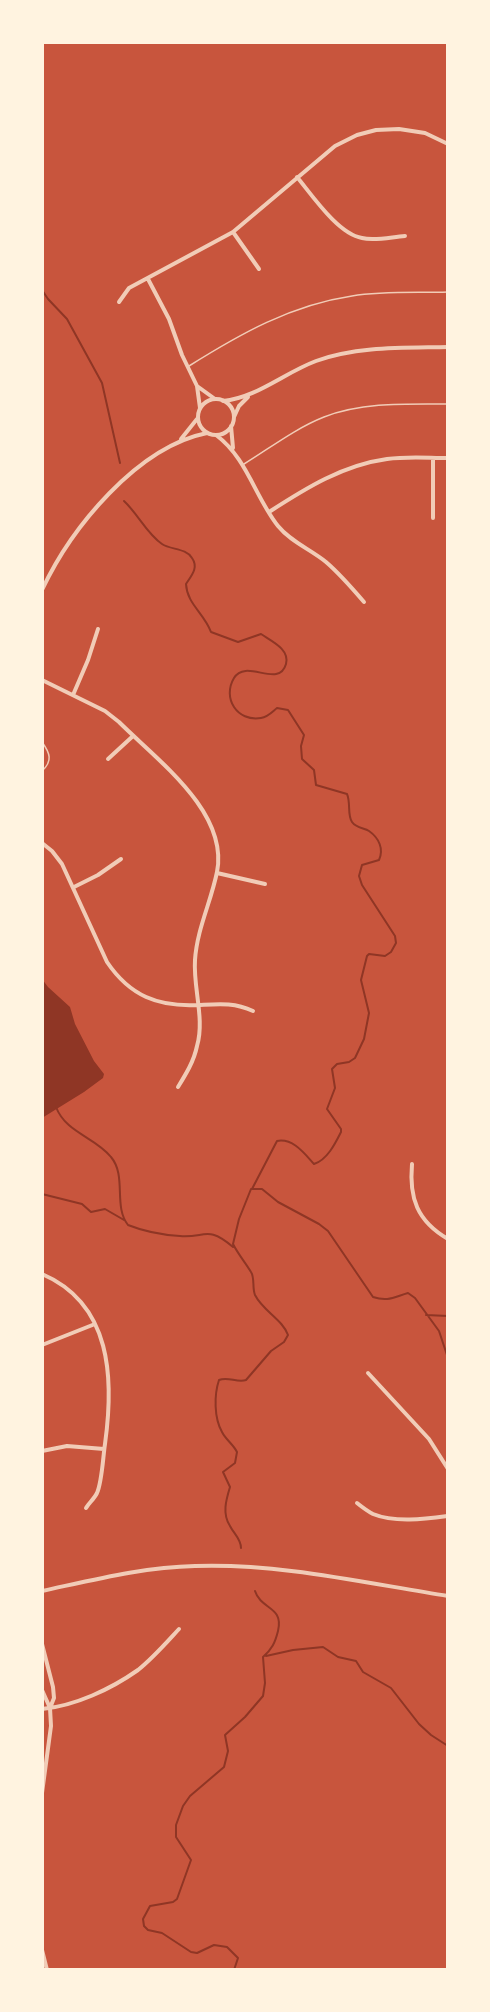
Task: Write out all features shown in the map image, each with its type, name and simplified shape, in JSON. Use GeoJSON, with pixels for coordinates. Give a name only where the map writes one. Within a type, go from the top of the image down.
{"type":"FeatureCollection","features":[{"type":"Feature","properties":{"kind":"street"},"geometry":{"type":"LineString","coordinates":[[119,302],[129,288],[233,232],[335,146],[357,135],[376,130],[399,129],[424,133],[446,143],[448,135]]}},
{"type":"Feature","properties":{"kind":"street"},"geometry":{"type":"LineString","coordinates":[[297,177],[347,232],[362,238],[405,236]]}},
{"type":"Feature","properties":{"kind":"street"},"geometry":{"type":"LineString","coordinates":[[233,232],[259,269]]}},
{"type":"Feature","properties":{"kind":"street"},"geometry":{"type":"LineString","coordinates":[[42,590],[68,543],[98,505],[127,477],[181,440],[198,418],[200,408],[196,386],[169,319],[148,279]]}},
{"type":"Feature","properties":{"kind":"street"},"geometry":{"type":"LineString","coordinates":[[233,449],[231,426],[239,406],[248,397],[299,368],[339,355],[377,349],[448,348]]}},
{"type":"Feature","properties":{"kind":"street"},"geometry":{"type":"LineString","coordinates":[[196,386],[215,399],[223,401],[248,397]]}},
{"type":"Feature","properties":{"kind":"street"},"geometry":{"type":"LineString","coordinates":[[200,408],[215,399]]}},
{"type":"Feature","properties":{"kind":"street"},"geometry":{"type":"LineString","coordinates":[[223,401],[231,408],[233,418]]}},
{"type":"Feature","properties":{"kind":"street"},"geometry":{"type":"LineString","coordinates":[[198,418],[202,429],[207,433],[222,434],[231,426]]}},
{"type":"Feature","properties":{"kind":"street"},"geometry":{"type":"LineString","coordinates":[[181,440],[207,433]]}},
{"type":"Feature","properties":{"kind":"street"},"geometry":{"type":"LineString","coordinates":[[216,435],[233,449],[278,526],[331,567],[364,602]]}},
{"type":"Feature","properties":{"kind":"street"},"geometry":{"type":"LineString","coordinates":[[269,512],[341,471],[386,459],[415,456],[448,458]]}},
{"type":"Feature","properties":{"kind":"street"},"geometry":{"type":"LineString","coordinates":[[433,458],[433,518]]}},
{"type":"Feature","properties":{"kind":"street"},"geometry":{"type":"LineString","coordinates":[[73,695],[98,629]]}},
{"type":"Feature","properties":{"kind":"street"},"geometry":{"type":"LineString","coordinates":[[42,680],[105,711],[133,736],[200,804],[208,817],[218,843],[217,873],[196,948],[197,1005],[200,1028],[198,1045],[178,1087]]}},
{"type":"Feature","properties":{"kind":"street"},"geometry":{"type":"LineString","coordinates":[[108,759],[133,736]]}},
{"type":"Feature","properties":{"kind":"street"},"geometry":{"type":"LineString","coordinates":[[42,843],[52,850],[62,864],[93,933],[117,976],[129,988],[148,999],[162,1003],[231,1004],[253,1011]]}},
{"type":"Feature","properties":{"kind":"street"},"geometry":{"type":"LineString","coordinates":[[74,887],[98,875],[121,859]]}},
{"type":"Feature","properties":{"kind":"street"},"geometry":{"type":"LineString","coordinates":[[217,873],[265,884]]}},
{"type":"Feature","properties":{"kind":"street"},"geometry":{"type":"LineString","coordinates":[[412,1164],[412,1194],[416,1205],[429,1225],[448,1239]]}},
{"type":"Feature","properties":{"kind":"street"},"geometry":{"type":"LineString","coordinates":[[42,1274],[73,1293],[86,1308],[95,1324],[105,1357],[110,1395],[104,1449],[98,1492],[86,1508]]}},
{"type":"Feature","properties":{"kind":"street"},"geometry":{"type":"LineString","coordinates":[[42,1345],[95,1324]]}},
{"type":"Feature","properties":{"kind":"street"},"geometry":{"type":"LineString","coordinates":[[368,1373],[429,1439],[448,1469]]}},
{"type":"Feature","properties":{"kind":"street"},"geometry":{"type":"LineString","coordinates":[[42,1450],[67,1446],[104,1449]]}},
{"type":"Feature","properties":{"kind":"street"},"geometry":{"type":"LineString","coordinates":[[357,1503],[373,1514],[386,1517],[422,1519],[448,1516]]}},
{"type":"Feature","properties":{"kind":"street"},"geometry":{"type":"LineString","coordinates":[[42,1591],[128,1572],[194,1566],[226,1566],[288,1571],[448,1596]]}},
{"type":"Feature","properties":{"kind":"street"},"geometry":{"type":"LineString","coordinates":[[42,1709],[69,1704],[85,1698],[127,1677],[156,1653],[178,1629]]}},
{"type":"Feature","properties":{"kind":"street"},"geometry":{"type":"LineString","coordinates":[[42,1644],[54,1698],[42,1793]]}},
{"type":"Feature","properties":{"kind":"street"},"geometry":{"type":"LineString","coordinates":[[42,1690],[51,1708]]}},
{"type":"Feature","properties":{"kind":"street"},"geometry":{"type":"LineString","coordinates":[[42,1950],[47,1970]]}},
{"type":"Feature","properties":{"kind":"lane"},"geometry":{"type":"LineString","coordinates":[[188,367],[249,331],[300,308],[354,296],[448,292]]}},
{"type":"Feature","properties":{"kind":"lane"},"geometry":{"type":"LineString","coordinates":[[242,465],[309,423],[340,412],[383,405],[448,404]]}},
{"type":"Feature","properties":{"kind":"lane"},"geometry":{"type":"LineString","coordinates":[[42,742],[51,760],[42,771]]}},
{"type":"Feature","properties":{"kind":"shaded area"},"geometry":{"type":"Polygon","coordinates":[[[42,979],[70,1007],[75,1024],[94,1061],[104,1074],[103,1078],[84,1092],[42,1118],[42,979]]]}},
{"type":"Feature","properties":{"kind":"waterway"},"geometry":{"type":"LineString","coordinates":[[42,290],[67,319],[102,383],[120,463]]}},
{"type":"Feature","properties":{"kind":"waterway"},"geometry":{"type":"LineString","coordinates":[[124,501],[157,540],[166,546],[186,552],[192,558],[195,565],[186,584],[187,591],[211,632],[238,642],[261,634],[285,654],[286,664],[277,674],[246,671],[234,678],[230,693],[234,707],[245,716],[252,718],[266,717],[277,708],[288,710],[304,735],[301,746],[302,759],[314,770],[316,785],[347,794],[352,822],[373,834],[381,848],[379,860],[362,865],[359,876],[362,885],[395,936],[396,943],[391,952],[385,956],[369,954],[367,956],[361,980],[369,1013],[364,1039],[355,1058],[349,1062],[337,1064],[332,1069],[335,1088],[327,1109],[341,1132],[327,1155],[314,1164],[293,1144],[277,1141],[252,1189]]}},
{"type":"Feature","properties":{"kind":"waterway"},"geometry":{"type":"LineString","coordinates":[[56,1107],[67,1123],[97,1144],[116,1165],[121,1209],[128,1225],[160,1234],[189,1236],[212,1234],[233,1247]]}},
{"type":"Feature","properties":{"kind":"waterway"},"geometry":{"type":"LineString","coordinates":[[241,1548],[239,1539],[230,1526],[225,1512],[230,1487],[223,1472],[235,1463],[237,1452],[224,1435],[217,1420],[217,1386],[219,1380],[222,1379],[246,1380],[271,1351],[284,1342],[288,1335],[255,1295],[252,1274],[233,1244],[239,1219],[251,1189],[262,1189],[278,1202],[328,1231],[373,1297],[387,1299],[408,1293],[415,1298],[439,1331],[448,1358]]}},
{"type":"Feature","properties":{"kind":"waterway"},"geometry":{"type":"LineString","coordinates":[[42,1194],[82,1204],[91,1212],[105,1209],[124,1220]]}},
{"type":"Feature","properties":{"kind":"waterway"},"geometry":{"type":"LineString","coordinates":[[426,1315],[448,1316]]}},
{"type":"Feature","properties":{"kind":"waterway"},"geometry":{"type":"LineString","coordinates":[[234,1970],[238,1958],[227,1947],[214,1945],[197,1953],[191,1952],[162,1933],[148,1930],[144,1926],[143,1919],[150,1906],[173,1902],[177,1899],[191,1860],[176,1837],[176,1825],[183,1806],[190,1796],[224,1767],[228,1751],[225,1735],[263,1696],[265,1683],[263,1657],[274,1642],[279,1623],[275,1612],[262,1602],[255,1591]]}},
{"type":"Feature","properties":{"kind":"waterway"},"geometry":{"type":"LineString","coordinates":[[266,1656],[323,1647],[338,1657],[356,1661],[363,1672],[391,1688],[419,1724],[448,1746]]}}]}
